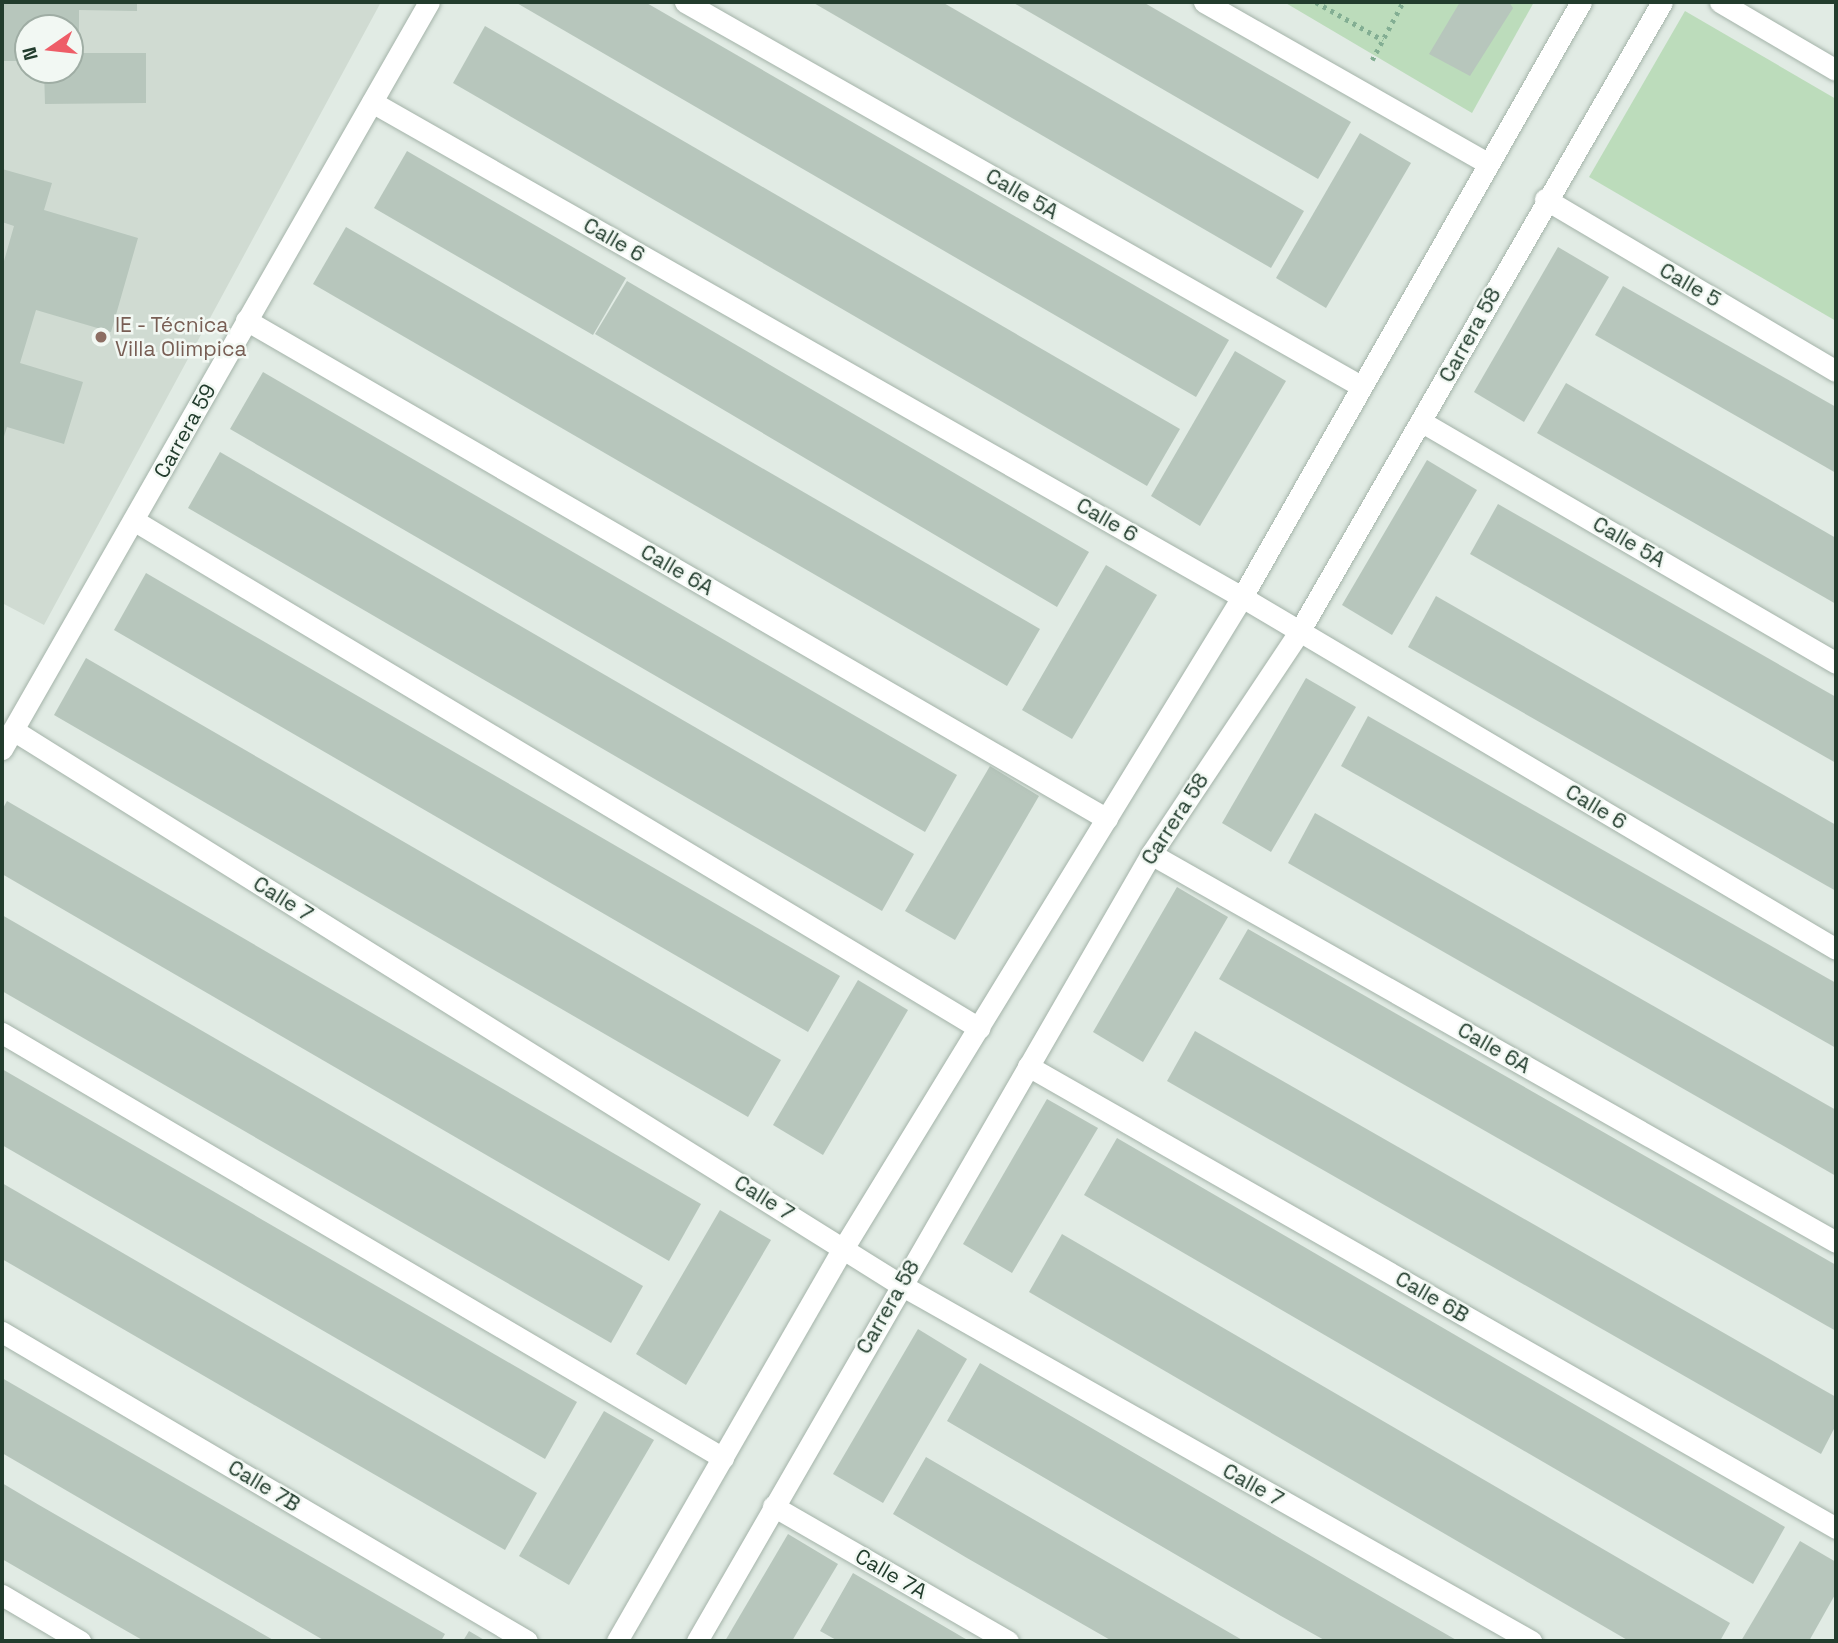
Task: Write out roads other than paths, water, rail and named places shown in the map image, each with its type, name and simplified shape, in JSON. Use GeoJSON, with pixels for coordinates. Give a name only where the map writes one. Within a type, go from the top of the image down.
{"type":"FeatureCollection","features":[{"type":"Feature","properties":{"kind":"street","name":"Carrera 59"},"geometry":{"type":"LineString","coordinates":[[7,740],[135,521],[246,320],[429,2]]}},
{"type":"Feature","properties":{"kind":"street","name":"Calle 5A"},"geometry":{"type":"LineString","coordinates":[[685,2],[1359,385]]}},
{"type":"Feature","properties":{"kind":"street"},"geometry":{"type":"LineString","coordinates":[[1204,2],[1487,163]]}},
{"type":"Feature","properties":{"kind":"street"},"geometry":{"type":"LineString","coordinates":[[617,1641],[844,1247],[1242,597],[1359,385],[1581,2]]}},
{"type":"Feature","properties":{"kind":"street","name":"Carrera 58"},"geometry":{"type":"LineString","coordinates":[[697,1641],[1151,854],[1299,632],[1422,422],[1545,199],[1661,2]]}},
{"type":"Feature","properties":{"kind":"street"},"geometry":{"type":"LineString","coordinates":[[1720,2],[1836,70]]}},
{"type":"Feature","properties":{"kind":"street","name":"Calle 6"},"geometry":{"type":"LineString","coordinates":[[372,102],[1242,597],[1836,949]]}},
{"type":"Feature","properties":{"kind":"street","name":"Calle 5"},"geometry":{"type":"LineString","coordinates":[[1545,199],[1836,371]]}},
{"type":"Feature","properties":{"kind":"street","name":"Calle 6A"},"geometry":{"type":"LineString","coordinates":[[246,320],[1107,819]]}},
{"type":"Feature","properties":{"kind":"street","name":"Calle 5A"},"geometry":{"type":"LineString","coordinates":[[1422,422],[1836,663]]}},
{"type":"Feature","properties":{"kind":"street"},"geometry":{"type":"LineString","coordinates":[[135,521],[979,1028]]}},
{"type":"Feature","properties":{"kind":"street","name":"Calle 7"},"geometry":{"type":"LineString","coordinates":[[7,740],[844,1247],[901,1285],[1531,1641]]}},
{"type":"Feature","properties":{"kind":"street","name":"Calle 6A"},"geometry":{"type":"LineString","coordinates":[[1151,854],[1836,1242]]}},
{"type":"Feature","properties":{"kind":"street"},"geometry":{"type":"LineString","coordinates":[[2,1033],[723,1458]]}},
{"type":"Feature","properties":{"kind":"street","name":"Calle 6B"},"geometry":{"type":"LineString","coordinates":[[1028,1066],[1836,1528]]}},
{"type":"Feature","properties":{"kind":"street","name":"Calle 7B"},"geometry":{"type":"LineString","coordinates":[[2,1332],[527,1641]]}},
{"type":"Feature","properties":{"kind":"street","name":"Calle 7A"},"geometry":{"type":"LineString","coordinates":[[773,1506],[1008,1641]]}},
{"type":"Feature","properties":{"kind":"street"},"geometry":{"type":"LineString","coordinates":[[2,1595],[80,1641]]}},
{"type":"Feature","properties":{"kind":"place","name":"IE - Técnica Villa Olimpica"},"geometry":{"type":"Point","coordinates":[101,337]}}]}
